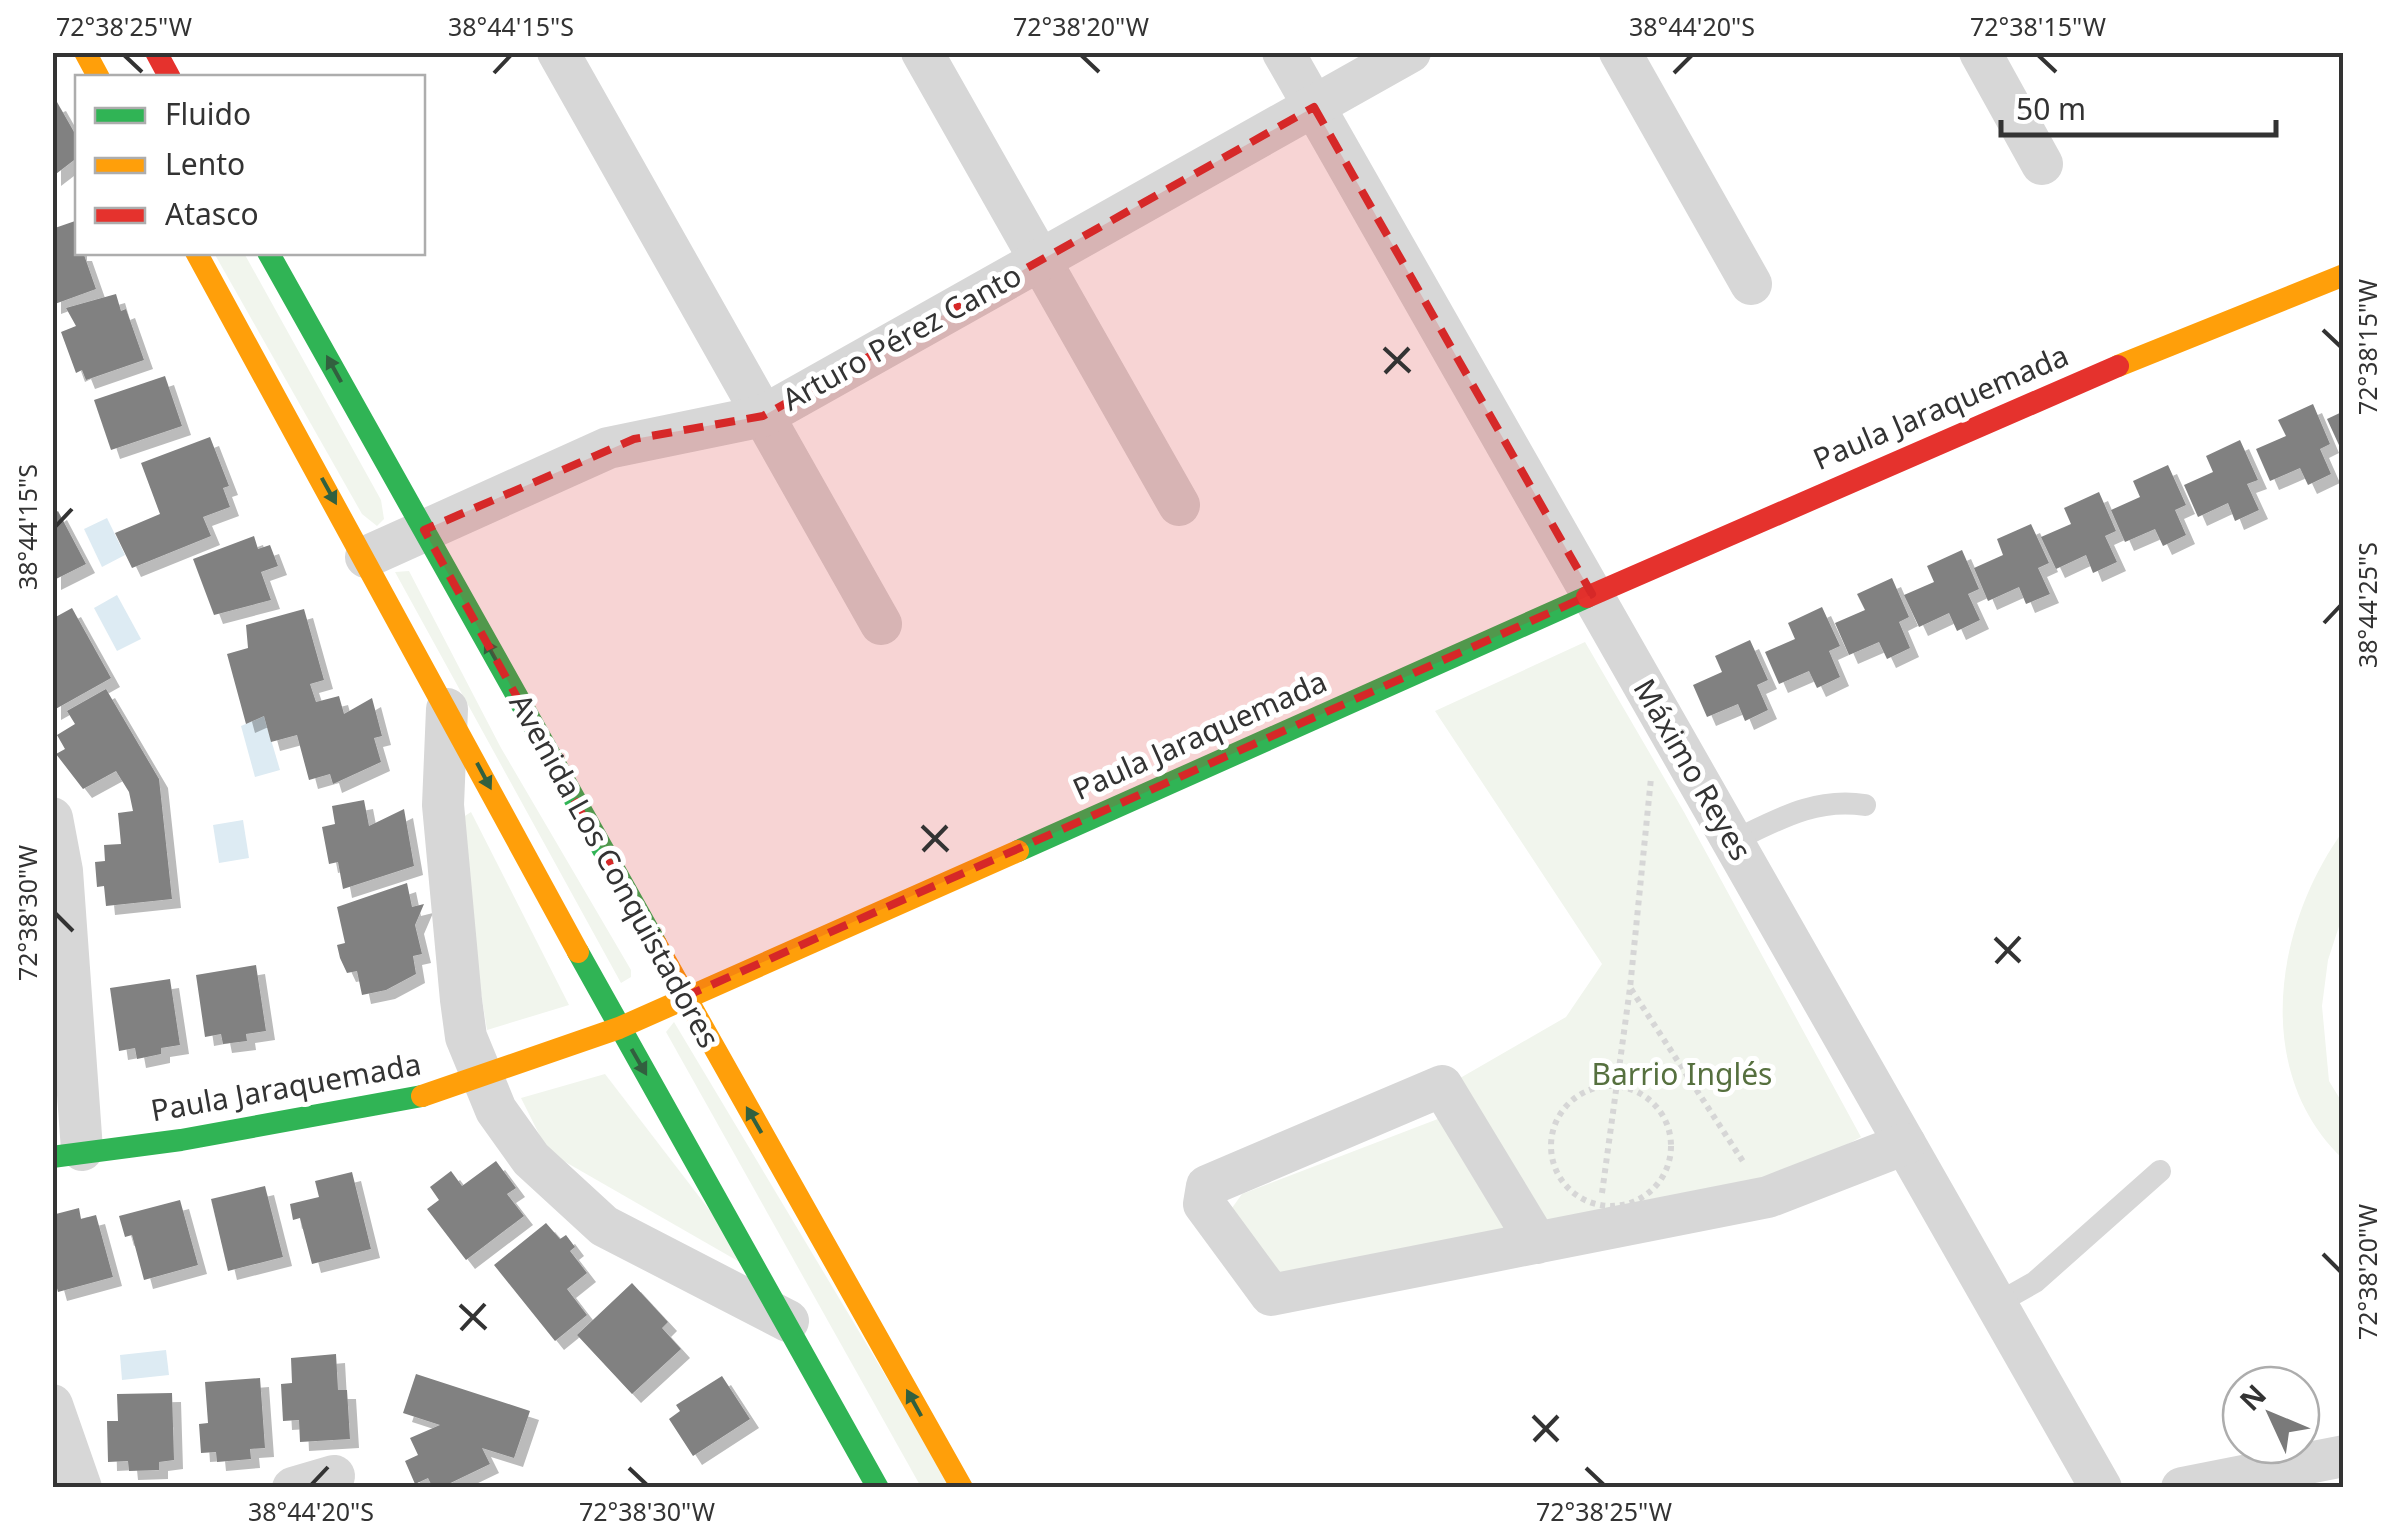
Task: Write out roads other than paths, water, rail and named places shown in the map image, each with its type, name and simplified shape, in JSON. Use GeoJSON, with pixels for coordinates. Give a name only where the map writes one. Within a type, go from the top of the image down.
{"type":"FeatureCollection","features":[{"type":"Feature","properties":{"kind":"street"},"geometry":{"type":"LineString","coordinates":[[85,52],[97,75]]}},
{"type":"Feature","properties":{"kind":"street"},"geometry":{"type":"LineString","coordinates":[[156,52],[168,75]]}},
{"type":"Feature","properties":{"kind":"street"},"geometry":{"type":"LineString","coordinates":[[558,52],[881,624]]}},
{"type":"Feature","properties":{"kind":"street"},"geometry":{"type":"LineString","coordinates":[[922,52],[1178,506]]}},
{"type":"Feature","properties":{"kind":"street","name":"Máximo Reyes"},"geometry":{"type":"LineString","coordinates":[[1283,52],[2101,1488]]}},
{"type":"Feature","properties":{"kind":"street","name":"Arturo Pérez Canto"},"geometry":{"type":"LineString","coordinates":[[366,557],[634,439],[763,416],[1410,52]]}},
{"type":"Feature","properties":{"kind":"street"},"geometry":{"type":"LineString","coordinates":[[1620,52],[1751,284]]}},
{"type":"Feature","properties":{"kind":"street"},"geometry":{"type":"LineString","coordinates":[[1980,52],[2042,164]]}},
{"type":"Feature","properties":{"kind":"street"},"geometry":{"type":"LineString","coordinates":[[198,255],[366,557],[619,1028],[788,1322],[878,1488]]}},
{"type":"Feature","properties":{"kind":"street","name":"Avenida Los Conquistadores"},"geometry":{"type":"LineString","coordinates":[[270,255],[962,1488]]}},
{"type":"Feature","properties":{"kind":"street","name":"Paula Jaraquemada"},"geometry":{"type":"LineString","coordinates":[[67,1154],[337,1116],[480,1078],[619,1028],[2008,410],[2344,274]]}},
{"type":"Feature","properties":{"kind":"street"},"geometry":{"type":"LineString","coordinates":[[448,709],[443,805],[464,1018],[480,1078],[531,1160],[604,1226],[788,1322]]}},
{"type":"Feature","properties":{"kind":"street"},"geometry":{"type":"LineString","coordinates":[[52,818],[67,1154]]}},
{"type":"Feature","properties":{"kind":"street"},"geometry":{"type":"LineString","coordinates":[[1537,1243],[1442,1086],[1207,1186],[1204,1204],[1270,1295],[1537,1243],[1599,1218],[1768,1198],[1905,1144]]}},
{"type":"Feature","properties":{"kind":"street"},"geometry":{"type":"LineString","coordinates":[[52,1405],[82,1488]]}},
{"type":"Feature","properties":{"kind":"street"},"geometry":{"type":"LineString","coordinates":[[2182,1488],[2344,1456]]}},
{"type":"Feature","properties":{"kind":"street"},"geometry":{"type":"LineString","coordinates":[[293,1488],[334,1476]]}},
{"type":"Feature","properties":{"kind":"lane"},"geometry":{"type":"LineString","coordinates":[[1732,841],[1808,806],[1865,805]]}},
{"type":"Feature","properties":{"kind":"lane"},"geometry":{"type":"LineString","coordinates":[[1996,1304],[2035,1282],[2160,1171]]}},
{"type":"Feature","properties":{"kind":"park label","name":"Barrio Inglés"},"geometry":{"type":"Point","coordinates":[1682,1075]}}]}
